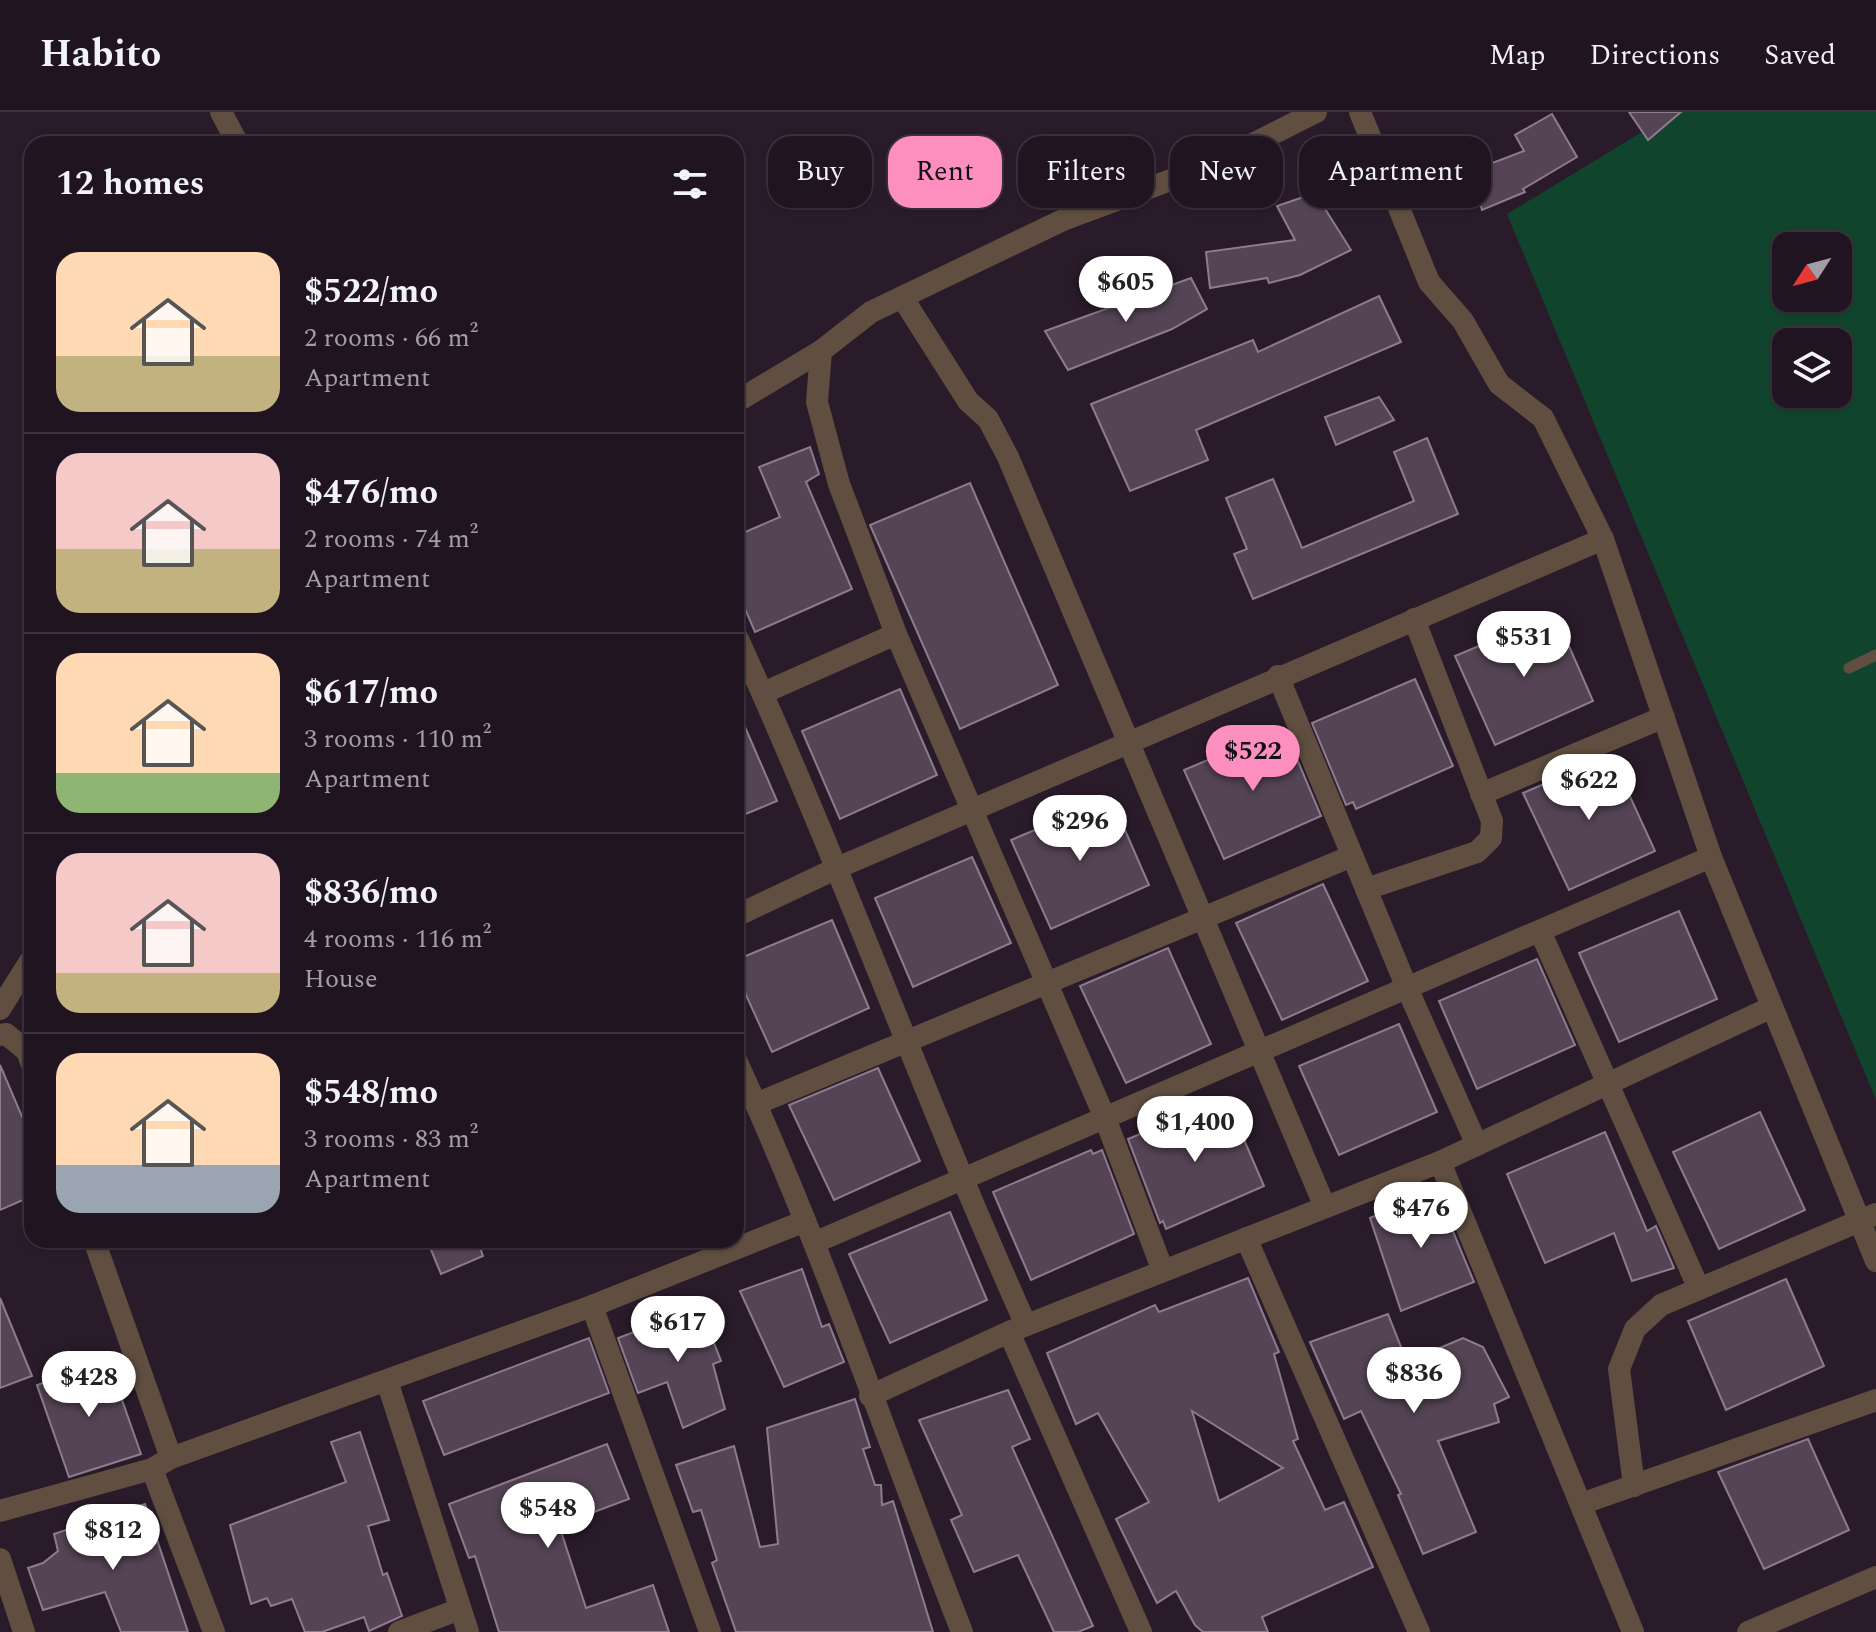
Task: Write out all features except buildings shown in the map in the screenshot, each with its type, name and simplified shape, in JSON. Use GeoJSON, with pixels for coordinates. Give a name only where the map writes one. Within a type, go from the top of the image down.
{"type":"FeatureCollection","features":[{"type":"Feature","properties":{"kind":"street"},"geometry":{"type":"LineString","coordinates":[[221,112],[234,136]]}},
{"type":"Feature","properties":{"kind":"street"},"geometry":{"type":"LineString","coordinates":[[744,397],[821,351],[871,312],[1063,220],[1211,165],[1316,112]]}},
{"type":"Feature","properties":{"kind":"street"},"geometry":{"type":"LineString","coordinates":[[1360,112],[1429,282],[1463,321],[1499,384],[1543,418],[1603,539],[1711,857],[1772,1007],[1868,1218],[1876,1261]]}},
{"type":"Feature","properties":{"kind":"street"},"geometry":{"type":"LineString","coordinates":[[902,297],[968,401],[988,419],[1008,457],[1257,1053],[1325,1207]]}},
{"type":"Feature","properties":{"kind":"street"},"geometry":{"type":"LineString","coordinates":[[821,351],[817,402],[826,442],[896,634],[969,810],[1105,1118],[1163,1271]]}},
{"type":"Feature","properties":{"kind":"street"},"geometry":{"type":"LineString","coordinates":[[744,912],[969,810],[1603,539]]}},
{"type":"Feature","properties":{"kind":"street"},"geometry":{"type":"LineString","coordinates":[[1366,889],[1477,852],[1491,838],[1492,821],[1414,619]]}},
{"type":"Feature","properties":{"kind":"street"},"geometry":{"type":"LineString","coordinates":[[763,693],[896,634]]}},
{"type":"Feature","properties":{"kind":"street"},"geometry":{"type":"LineString","coordinates":[[744,652],[837,868],[1141,1632]]}},
{"type":"Feature","properties":{"kind":"street"},"geometry":{"type":"LineString","coordinates":[[1278,676],[1407,988],[1477,1145]]}},
{"type":"Feature","properties":{"kind":"street"},"geometry":{"type":"LineString","coordinates":[[1481,794],[1664,717]]}},
{"type":"Feature","properties":{"kind":"street"},"geometry":{"type":"LineString","coordinates":[[756,1104],[907,1043],[1201,916],[1352,856]]}},
{"type":"Feature","properties":{"kind":"street"},"geometry":{"type":"LineString","coordinates":[[816,1242],[1711,857]]}},
{"type":"Feature","properties":{"kind":"street"},"geometry":{"type":"LineString","coordinates":[[1540,931],[1699,1289]]}},
{"type":"Feature","properties":{"kind":"street"},"geometry":{"type":"LineString","coordinates":[[0,1009],[24,971]]}},
{"type":"Feature","properties":{"kind":"street"},"geometry":{"type":"LineString","coordinates":[[870,1396],[1018,1329],[1440,1162],[1772,1007]]}},
{"type":"Feature","properties":{"kind":"street"},"geometry":{"type":"LineString","coordinates":[[0,1035],[6,1034],[24,1049]]}},
{"type":"Feature","properties":{"kind":"street"},"geometry":{"type":"LineString","coordinates":[[744,1078],[816,1242],[870,1396],[962,1632]]}},
{"type":"Feature","properties":{"kind":"street"},"geometry":{"type":"LineString","coordinates":[[1440,1162],[1633,1632]]}},
{"type":"Feature","properties":{"kind":"street"},"geometry":{"type":"LineString","coordinates":[[1634,1486],[1619,1369],[1635,1329],[1661,1305],[1868,1218]]}},
{"type":"Feature","properties":{"kind":"street"},"geometry":{"type":"LineString","coordinates":[[744,1245],[805,1221]]}},
{"type":"Feature","properties":{"kind":"street"},"geometry":{"type":"LineString","coordinates":[[1246,1238],[1419,1632]]}},
{"type":"Feature","properties":{"kind":"street"},"geometry":{"type":"LineString","coordinates":[[96,1248],[214,1632]]}},
{"type":"Feature","properties":{"kind":"street"},"geometry":{"type":"LineString","coordinates":[[0,1511],[71,1494],[162,1464],[592,1306],[737,1248]]}},
{"type":"Feature","properties":{"kind":"street"},"geometry":{"type":"LineString","coordinates":[[592,1306],[710,1632]]}},
{"type":"Feature","properties":{"kind":"street"},"geometry":{"type":"LineString","coordinates":[[387,1381],[468,1632]]}},
{"type":"Feature","properties":{"kind":"street"},"geometry":{"type":"LineString","coordinates":[[1581,1504],[1876,1400]]}},
{"type":"Feature","properties":{"kind":"street"},"geometry":{"type":"LineString","coordinates":[[0,1559],[24,1632]]}},
{"type":"Feature","properties":{"kind":"street"},"geometry":{"type":"LineString","coordinates":[[1748,1632],[1876,1577]]}},
{"type":"Feature","properties":{"kind":"street"},"geometry":{"type":"LineString","coordinates":[[399,1632],[460,1609]]}},
{"type":"Feature","properties":{"kind":"lane"},"geometry":{"type":"LineString","coordinates":[[1849,668],[1876,655]]}},
{"type":"Feature","properties":{"kind":"green space"},"geometry":{"type":"Polygon","coordinates":[[[1675,112],[1876,112],[1876,1100],[1507,214],[1675,112]]]}}]}
